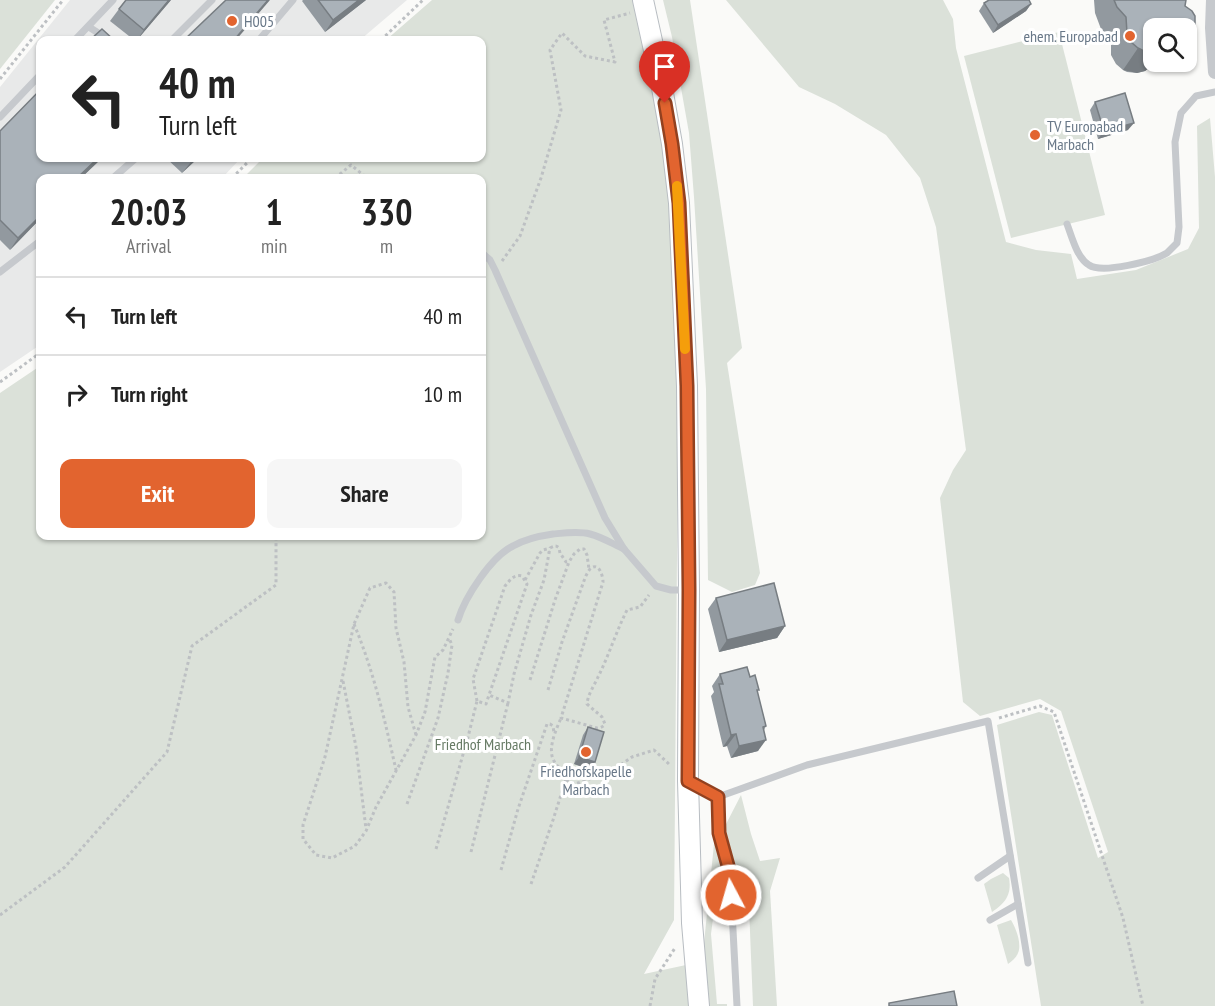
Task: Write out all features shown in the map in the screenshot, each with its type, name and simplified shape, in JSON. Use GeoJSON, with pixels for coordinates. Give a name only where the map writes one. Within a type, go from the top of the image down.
{"type":"FeatureCollection","features":[{"type":"Feature","properties":{"kind":"main road"},"geometry":{"type":"LineString","coordinates":[[644,4],[672,144],[679,203],[687,386],[688,781],[692,923],[699,1006]]}},
{"type":"Feature","properties":{"kind":"street"},"geometry":{"type":"LineString","coordinates":[[1213,0],[1215,72]]}},
{"type":"Feature","properties":{"kind":"lane"},"geometry":{"type":"LineString","coordinates":[[79,36],[113,0]]}},
{"type":"Feature","properties":{"kind":"lane"},"geometry":{"type":"LineString","coordinates":[[176,36],[212,0]]}},
{"type":"Feature","properties":{"kind":"lane"},"geometry":{"type":"LineString","coordinates":[[262,36],[293,0]]}},
{"type":"Feature","properties":{"kind":"lane"},"geometry":{"type":"LineString","coordinates":[[89,27],[103,36]]}},
{"type":"Feature","properties":{"kind":"lane"},"geometry":{"type":"LineString","coordinates":[[0,117],[36,79]]}},
{"type":"Feature","properties":{"kind":"lane"},"geometry":{"type":"LineString","coordinates":[[1067,224],[1082,260],[1091,267],[1099,269],[1126,266],[1166,253],[1177,243],[1179,227],[1175,142],[1181,113],[1196,96],[1215,92]]}},
{"type":"Feature","properties":{"kind":"lane"},"geometry":{"type":"LineString","coordinates":[[117,174],[131,162]]}},
{"type":"Feature","properties":{"kind":"lane"},"geometry":{"type":"LineString","coordinates":[[0,271],[36,244]]}},
{"type":"Feature","properties":{"kind":"lane"},"geometry":{"type":"LineString","coordinates":[[486,256],[495,270],[605,518],[624,549],[656,586],[671,590],[689,590]]}},
{"type":"Feature","properties":{"kind":"lane"},"geometry":{"type":"LineString","coordinates":[[458,620],[473,589],[487,568],[511,546],[535,537],[564,533],[589,534],[624,549]]}},
{"type":"Feature","properties":{"kind":"lane"},"geometry":{"type":"LineString","coordinates":[[688,781],[718,797],[807,765],[988,721],[1028,963]]}},
{"type":"Feature","properties":{"kind":"lane"},"geometry":{"type":"LineString","coordinates":[[718,797],[719,833],[730,873],[737,1006]]}},
{"type":"Feature","properties":{"kind":"lane"},"geometry":{"type":"LineString","coordinates":[[978,878],[1010,856]]}},
{"type":"Feature","properties":{"kind":"lane"},"geometry":{"type":"LineString","coordinates":[[990,920],[1018,904]]}},
{"type":"Feature","properties":{"kind":"path"},"geometry":{"type":"LineString","coordinates":[[0,79],[63,0]]}},
{"type":"Feature","properties":{"kind":"path"},"geometry":{"type":"LineString","coordinates":[[385,36],[423,0]]}},
{"type":"Feature","properties":{"kind":"path"},"geometry":{"type":"LineString","coordinates":[[495,270],[520,236],[541,178],[561,110],[550,50],[562,33],[585,56],[615,62],[604,20],[644,4]]}},
{"type":"Feature","properties":{"kind":"path"},"geometry":{"type":"LineString","coordinates":[[236,174],[248,162]]}},
{"type":"Feature","properties":{"kind":"path"},"geometry":{"type":"LineString","coordinates":[[340,174],[351,165],[362,174]]}},
{"type":"Feature","properties":{"kind":"path"},"geometry":{"type":"LineString","coordinates":[[0,382],[36,356]]}},
{"type":"Feature","properties":{"kind":"path"},"geometry":{"type":"LineString","coordinates":[[0,915],[65,867],[168,752],[192,646],[276,585],[276,540]]}},
{"type":"Feature","properties":{"kind":"path"},"geometry":{"type":"LineString","coordinates":[[471,852],[514,674],[544,580],[550,548],[557,546],[566,562],[569,562]]}},
{"type":"Feature","properties":{"kind":"path"},"geometry":{"type":"LineString","coordinates":[[525,580],[540,553],[547,549],[549,552]]}},
{"type":"Feature","properties":{"kind":"path"},"geometry":{"type":"LineString","coordinates":[[530,680],[569,562],[574,554],[584,549],[589,569],[562,642],[548,690]]}},
{"type":"Feature","properties":{"kind":"path"},"geometry":{"type":"LineString","coordinates":[[531,884],[567,776],[553,759],[552,749],[555,735],[603,582],[601,570],[597,567],[589,569]]}},
{"type":"Feature","properties":{"kind":"path"},"geometry":{"type":"LineString","coordinates":[[436,849],[477,700],[473,679],[505,586],[512,577],[522,576],[527,584],[489,696],[486,704],[477,700]]}},
{"type":"Feature","properties":{"kind":"path"},"geometry":{"type":"LineString","coordinates":[[416,735],[408,707],[404,662],[396,628],[394,592],[386,583],[370,588],[354,624],[325,758],[303,825],[303,839],[316,855],[332,858],[355,846],[366,831],[376,807],[416,735],[424,712],[435,657],[443,650],[458,620]]}},
{"type":"Feature","properties":{"kind":"path"},"geometry":{"type":"LineString","coordinates":[[561,718],[597,728],[604,726],[602,717],[587,704],[588,696],[627,610],[640,607],[656,586]]}},
{"type":"Feature","properties":{"kind":"path"},"geometry":{"type":"LineString","coordinates":[[354,624],[365,650],[380,700],[396,772]]}},
{"type":"Feature","properties":{"kind":"path"},"geometry":{"type":"LineString","coordinates":[[407,804],[438,718],[452,645],[449,636]]}},
{"type":"Feature","properties":{"kind":"path"},"geometry":{"type":"LineString","coordinates":[[342,678],[356,747],[366,831]]}},
{"type":"Feature","properties":{"kind":"path"},"geometry":{"type":"LineString","coordinates":[[489,696],[508,703]]}},
{"type":"Feature","properties":{"kind":"path"},"geometry":{"type":"LineString","coordinates":[[988,721],[1040,706],[1054,712],[1123,918],[1143,1006]]}},
{"type":"Feature","properties":{"kind":"path"},"geometry":{"type":"LineString","coordinates":[[501,870],[518,808],[547,724],[553,726],[555,735]]}},
{"type":"Feature","properties":{"kind":"path"},"geometry":{"type":"LineString","coordinates":[[566,780],[575,784],[586,781],[612,771],[632,757],[654,750],[688,781]]}},
{"type":"Feature","properties":{"kind":"path"},"geometry":{"type":"LineString","coordinates":[[650,1006],[655,979],[692,923]]}},
{"type":"Feature","properties":{"kind":"shaded area"},"geometry":{"type":"Polygon","coordinates":[[[70,0],[407,0],[365,36],[41,36],[70,0]]]}},
{"type":"Feature","properties":{"kind":"shaded area"},"geometry":{"type":"Polygon","coordinates":[[[36,42],[36,162],[237,162],[226,174],[36,174],[36,348],[0,372],[0,87],[36,42]]]}},
{"type":"Feature","properties":{"kind":"green space"},"geometry":{"type":"Polygon","coordinates":[[[0,0],[55,0],[0,69],[0,0]]]}},
{"type":"Feature","properties":{"kind":"green space","name":"Friedhof Marbach"},"geometry":{"type":"Polygon","coordinates":[[[432,0],[636,0],[666,142],[679,316],[674,920],[644,974],[686,965],[692,1006],[0,1006],[0,393],[36,369],[36,540],[486,540],[486,174],[247,174],[259,162],[486,162],[486,36],[391,36],[432,0]]]}},
{"type":"Feature","properties":{"kind":"green space"},"geometry":{"type":"Polygon","coordinates":[[[663,0],[690,0],[742,348],[727,363],[760,573],[755,585],[732,592],[708,580],[706,389],[694,197],[689,133],[663,0]]]}},
{"type":"Feature","properties":{"kind":"green space"},"geometry":{"type":"Polygon","coordinates":[[[726,0],[943,0],[953,19],[956,48],[1006,242],[1036,250],[1071,254],[1077,279],[1136,270],[1188,249],[1199,228],[1197,126],[1210,118],[1215,177],[1215,1006],[1041,1006],[997,725],[1039,712],[1052,715],[1098,858],[1108,852],[1061,711],[1040,699],[980,716],[963,702],[940,498],[953,470],[966,450],[936,227],[920,178],[886,135],[835,104],[799,87],[726,0]]]}},
{"type":"Feature","properties":{"kind":"green space","name":"TV Europabad Marbach"},"geometry":{"type":"Polygon","coordinates":[[[1059,32],[1105,215],[1011,238],[964,56],[1059,32]]]}},
{"type":"Feature","properties":{"kind":"green space"},"geometry":{"type":"Polygon","coordinates":[[[741,795],[760,861],[780,858],[770,891],[777,1006],[753,1006],[749,907],[737,891],[723,830],[741,795]]]}},
{"type":"Feature","properties":{"kind":"green space"},"geometry":{"type":"Polygon","coordinates":[[[715,834],[726,875],[714,911],[711,934],[717,1004],[727,1004],[727,1006],[708,1006],[702,963],[715,834]]]}},
{"type":"Feature","properties":{"kind":"green space"},"geometry":{"type":"Polygon","coordinates":[[[1003,873],[1009,878],[1008,894],[1004,902],[992,912],[984,884],[1003,873]]]}},
{"type":"Feature","properties":{"kind":"green space"},"geometry":{"type":"Polygon","coordinates":[[[1011,920],[1018,936],[1019,949],[1008,964],[997,925],[1011,920]]]}},
{"type":"Feature","properties":{"kind":"building"},"geometry":{"type":"Polygon","coordinates":[[[126,0],[169,0],[144,30],[119,9],[126,0]]]}},
{"type":"Feature","properties":{"kind":"building","name":"H005"},"geometry":{"type":"Polygon","coordinates":[[[226,0],[268,0],[237,36],[188,36],[226,0]]]}},
{"type":"Feature","properties":{"kind":"building"},"geometry":{"type":"Polygon","coordinates":[[[318,0],[359,0],[333,20],[318,0]]]}},
{"type":"Feature","properties":{"kind":"building"},"geometry":{"type":"Polygon","coordinates":[[[989,0],[1029,0],[1031,4],[998,25],[984,3],[989,0]]]}},
{"type":"Feature","properties":{"kind":"building"},"geometry":{"type":"Polygon","coordinates":[[[1114,0],[1186,0],[1185,6],[1192,11],[1195,18],[1143,18],[1142,50],[1131,42],[1127,33],[1126,17],[1114,0]]]}},
{"type":"Feature","properties":{"kind":"building"},"geometry":{"type":"Polygon","coordinates":[[[102,29],[110,36],[94,36],[102,29]]]}},
{"type":"Feature","properties":{"kind":"building"},"geometry":{"type":"Polygon","coordinates":[[[1125,93],[1134,123],[1104,131],[1095,102],[1125,93]]]}},
{"type":"Feature","properties":{"kind":"building"},"geometry":{"type":"Polygon","coordinates":[[[36,94],[36,162],[94,162],[81,174],[36,174],[36,220],[18,238],[0,220],[0,131],[36,94]]]}},
{"type":"Feature","properties":{"kind":"building"},"geometry":{"type":"Polygon","coordinates":[[[774,583],[785,626],[727,640],[716,598],[774,583]]]}},
{"type":"Feature","properties":{"kind":"building"},"geometry":{"type":"Polygon","coordinates":[[[747,667],[750,677],[755,675],[759,690],[757,690],[766,726],[763,727],[766,740],[739,746],[736,734],[731,735],[719,684],[723,684],[720,674],[747,667]]]}},
{"type":"Feature","properties":{"kind":"building"},"geometry":{"type":"Polygon","coordinates":[[[588,727],[604,732],[595,762],[579,757],[588,727]]]}},
{"type":"Feature","properties":{"kind":"building"},"geometry":{"type":"Polygon","coordinates":[[[954,991],[957,1006],[889,1006],[889,1003],[954,991]]]}},
{"type":"Feature","properties":{"kind":"slow traffic"},"geometry":{"type":"LineString","coordinates":[[677,186],[685,349]]}},
{"type":"Feature","properties":{"kind":"place","name":"H005"},"geometry":{"type":"Point","coordinates":[232,21]}},
{"type":"Feature","properties":{"kind":"place","name":"ehem. Europabad"},"geometry":{"type":"Point","coordinates":[1130,36]}},
{"type":"Feature","properties":{"kind":"place","name":"TV Europabad Marbach"},"geometry":{"type":"Point","coordinates":[1035,135]}},
{"type":"Feature","properties":{"kind":"place","name":"Friedhofskapelle Marbach"},"geometry":{"type":"Point","coordinates":[586,752]}},
{"type":"Feature","properties":{"kind":"route"},"geometry":{"type":"LineString","coordinates":[[665,103],[679,203],[687,386],[688,781],[718,797],[719,833],[730,873],[731,895]]}}]}
